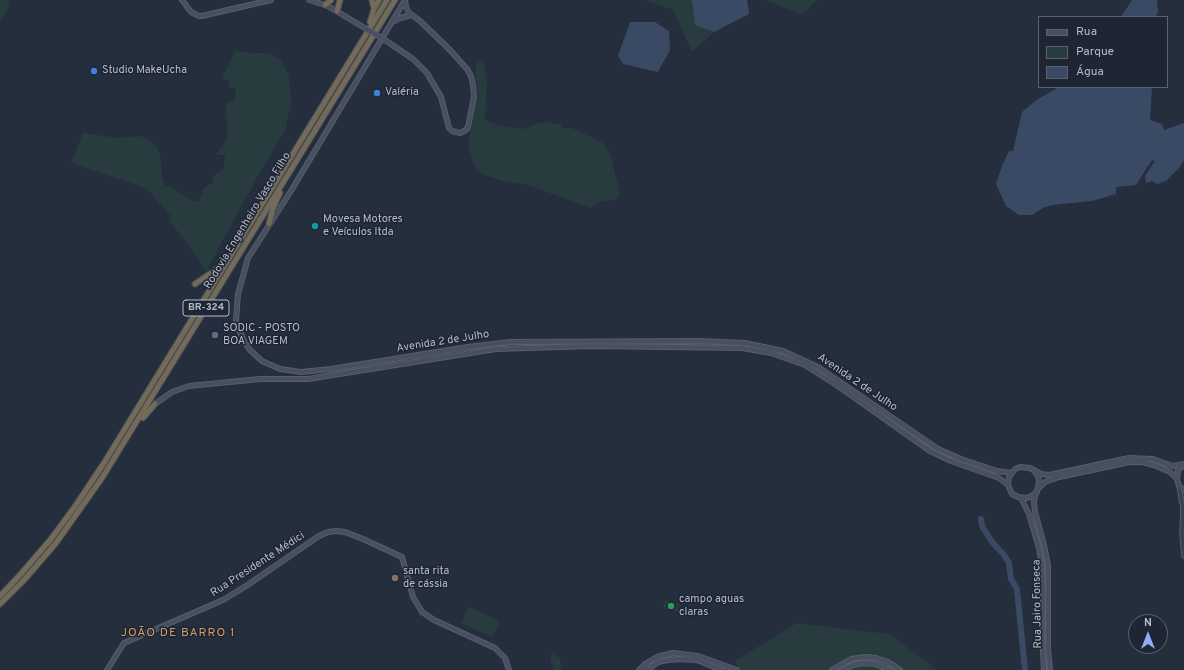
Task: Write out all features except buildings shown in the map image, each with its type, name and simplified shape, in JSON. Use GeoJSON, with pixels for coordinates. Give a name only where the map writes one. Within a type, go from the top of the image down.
{"type":"FeatureCollection","features":[{"type":"Feature","properties":{"kind":"highway"},"geometry":{"type":"LineString","coordinates":[[325,5],[331,0]]}},
{"type":"Feature","properties":{"kind":"highway"},"geometry":{"type":"LineString","coordinates":[[337,11],[340,0]]}},
{"type":"Feature","properties":{"kind":"highway"},"geometry":{"type":"LineString","coordinates":[[372,0],[374,9]]}},
{"type":"Feature","properties":{"kind":"highway"},"geometry":{"type":"LineString","coordinates":[[359,47],[359,40],[372,20],[374,9],[379,0]]}},
{"type":"Feature","properties":{"kind":"highway","name":"Rodovia Engenheiro Vasco Filho"},"geometry":{"type":"LineString","coordinates":[[0,596],[51,539],[85,492],[137,411],[387,0]]}},
{"type":"Feature","properties":{"kind":"highway","name":"Rodovia Engenheiro Vasco Filho"},"geometry":{"type":"LineString","coordinates":[[0,604],[25,579],[49,551],[81,509],[102,478],[395,0]]}},
{"type":"Feature","properties":{"kind":"highway"},"geometry":{"type":"LineString","coordinates":[[269,224],[273,208],[286,178]]}},
{"type":"Feature","properties":{"kind":"highway"},"geometry":{"type":"LineString","coordinates":[[195,284],[226,261],[234,251]]}},
{"type":"Feature","properties":{"kind":"highway"},"geometry":{"type":"LineString","coordinates":[[102,478],[110,472],[146,414],[155,404]]}},
{"type":"Feature","properties":{"kind":"main road"},"geometry":{"type":"LineString","coordinates":[[182,0],[191,12],[199,16],[271,0]]}},
{"type":"Feature","properties":{"kind":"main road"},"geometry":{"type":"LineString","coordinates":[[309,0],[337,11],[413,59],[427,73],[439,93],[450,128],[452,131],[460,133],[468,127],[474,98],[474,85],[471,76],[467,68],[450,50],[419,20],[411,15],[406,7],[405,0]]}},
{"type":"Feature","properties":{"kind":"main road","name":"Avenida 2 de Julho"},"geometry":{"type":"LineString","coordinates":[[405,0],[291,191],[248,258],[238,294],[236,314],[238,328],[245,343],[256,355],[269,365],[287,371],[301,372],[325,370],[468,347],[510,342],[698,341],[745,343],[783,351],[818,367],[938,449],[961,459],[997,471],[1012,473]]}},
{"type":"Feature","properties":{"kind":"main road"},"geometry":{"type":"LineString","coordinates":[[390,23],[411,15]]}},
{"type":"Feature","properties":{"kind":"main road","name":"Avenida 2 de Julho"},"geometry":{"type":"LineString","coordinates":[[155,404],[172,392],[190,386],[260,380],[314,378],[502,348],[586,346],[742,348],[771,353],[805,366],[838,386],[930,451],[951,461],[999,478],[1008,485]]}},
{"type":"Feature","properties":{"kind":"main road"},"geometry":{"type":"LineString","coordinates":[[1184,464],[1169,466],[1153,460],[1134,457],[1049,475],[1025,467],[1015,469],[1008,481],[1012,494],[1021,498],[1030,497],[1045,482],[1059,477],[1130,462],[1142,462],[1154,465],[1170,472],[1184,490]]}},
{"type":"Feature","properties":{"kind":"main road"},"geometry":{"type":"LineString","coordinates":[[1176,479],[1178,470],[1184,464]]}},
{"type":"Feature","properties":{"kind":"main road"},"geometry":{"type":"LineString","coordinates":[[1034,471],[1039,479],[1038,490]]}},
{"type":"Feature","properties":{"kind":"main road","name":"Rua Jairo Fonseca"},"geometry":{"type":"LineString","coordinates":[[1038,490],[1034,502],[1035,512],[1048,565],[1048,648],[1050,670]]}},
{"type":"Feature","properties":{"kind":"main road","name":"Rua Jairo Fonseca"},"geometry":{"type":"LineString","coordinates":[[1021,498],[1030,514],[1042,566],[1042,634],[1044,670]]}},
{"type":"Feature","properties":{"kind":"main road","name":"Rua Presidente Médici"},"geometry":{"type":"LineString","coordinates":[[107,670],[124,643],[223,600],[319,536],[328,532],[345,532],[376,544],[402,557],[413,597],[422,612],[434,620],[495,648],[505,658],[509,670]]}},
{"type":"Feature","properties":{"kind":"main road"},"geometry":{"type":"LineString","coordinates":[[639,670],[645,664],[659,656],[676,653],[698,656],[737,670]]}},
{"type":"Feature","properties":{"kind":"main road"},"geometry":{"type":"LineString","coordinates":[[832,670],[851,659],[866,657],[876,658],[888,662],[900,670]]}},
{"type":"Feature","properties":{"kind":"main road"},"geometry":{"type":"LineString","coordinates":[[648,670],[658,662],[679,659],[697,660],[722,670]]}},
{"type":"Feature","properties":{"kind":"main road"},"geometry":{"type":"LineString","coordinates":[[842,670],[862,663],[875,664],[890,670]]}},
{"type":"Feature","properties":{"kind":"street"},"geometry":{"type":"LineString","coordinates":[[1180,486],[1183,507],[1182,540],[1184,556]]}},
{"type":"Feature","properties":{"kind":"green space"},"geometry":{"type":"Polygon","coordinates":[[[0,0],[8,0],[9,6],[0,23],[0,0]]]}},
{"type":"Feature","properties":{"kind":"green space"},"geometry":{"type":"Polygon","coordinates":[[[645,0],[747,0],[749,14],[714,32],[692,52],[673,10],[645,0]]]}},
{"type":"Feature","properties":{"kind":"green space"},"geometry":{"type":"Polygon","coordinates":[[[765,0],[817,0],[802,15],[765,0]]]}},
{"type":"Feature","properties":{"kind":"green space"},"geometry":{"type":"Polygon","coordinates":[[[235,51],[270,53],[280,59],[289,75],[291,104],[285,131],[264,165],[206,271],[169,220],[171,216],[146,188],[71,163],[83,133],[118,138],[141,136],[157,147],[161,159],[162,177],[165,186],[172,187],[192,201],[199,202],[203,189],[213,182],[213,176],[224,168],[225,155],[216,155],[225,142],[227,135],[226,102],[234,102],[236,88],[228,87],[229,81],[222,78],[235,51]]]}},
{"type":"Feature","properties":{"kind":"green space"},"geometry":{"type":"Polygon","coordinates":[[[483,61],[487,79],[485,118],[489,122],[498,125],[525,129],[532,125],[546,122],[560,124],[562,128],[572,128],[603,143],[610,154],[620,193],[618,199],[600,202],[591,208],[528,185],[507,182],[484,175],[477,169],[471,158],[468,144],[478,94],[476,64],[483,61]]]}},
{"type":"Feature","properties":{"kind":"green space","name":"campo aguas claras"},"geometry":{"type":"Polygon","coordinates":[[[665,600],[680,604],[677,612],[663,608],[665,600]]]}},
{"type":"Feature","properties":{"kind":"green space"},"geometry":{"type":"Polygon","coordinates":[[[468,607],[500,621],[492,637],[461,623],[468,607]]]}},
{"type":"Feature","properties":{"kind":"green space"},"geometry":{"type":"Polygon","coordinates":[[[797,623],[889,634],[937,670],[739,670],[735,661],[797,623]]]}},
{"type":"Feature","properties":{"kind":"green space"},"geometry":{"type":"Polygon","coordinates":[[[551,653],[560,658],[562,670],[554,670],[551,664],[551,653]]]}},
{"type":"Feature","properties":{"kind":"water"},"geometry":{"type":"Polygon","coordinates":[[[690,0],[747,0],[749,14],[714,32],[695,25],[692,1],[690,0]]]}},
{"type":"Feature","properties":{"kind":"water"},"geometry":{"type":"Polygon","coordinates":[[[1132,0],[1157,0],[1158,12],[1156,16],[1122,16],[1132,0]]]}},
{"type":"Feature","properties":{"kind":"water"},"geometry":{"type":"Polygon","coordinates":[[[630,22],[655,22],[669,31],[670,50],[658,72],[623,64],[618,56],[630,22]]]}},
{"type":"Feature","properties":{"kind":"water"},"geometry":{"type":"Polygon","coordinates":[[[1057,88],[1152,88],[1150,120],[1162,124],[1164,130],[1184,123],[1184,160],[1180,167],[1166,181],[1157,184],[1152,181],[1146,183],[1145,176],[1155,161],[1152,160],[1136,185],[1116,187],[1116,194],[1092,201],[1052,205],[1043,208],[1032,215],[1019,215],[1006,206],[996,184],[1009,151],[1013,151],[1022,112],[1038,99],[1057,88]]]}},
{"type":"Feature","properties":{"kind":"waterway"},"geometry":{"type":"LineString","coordinates":[[981,519],[982,526],[992,542],[1009,563],[1011,579],[1017,589],[1025,670]]}},
{"type":"Feature","properties":{"kind":"place","name":"Studio MakeUcha"},"geometry":{"type":"Point","coordinates":[94,71]}},
{"type":"Feature","properties":{"kind":"place","name":"Valéria"},"geometry":{"type":"Point","coordinates":[377,93]}},
{"type":"Feature","properties":{"kind":"place","name":"Movesa Motores e Veículos ltda"},"geometry":{"type":"Point","coordinates":[315,226]}},
{"type":"Feature","properties":{"kind":"place","name":"SODIC - POSTO BOA VIAGEM"},"geometry":{"type":"Point","coordinates":[215,335]}},
{"type":"Feature","properties":{"kind":"place","name":"santa rita de cássia"},"geometry":{"type":"Point","coordinates":[395,578]}},
{"type":"Feature","properties":{"kind":"place","name":"campo aguas claras"},"geometry":{"type":"Point","coordinates":[671,606]}},
{"type":"Feature","properties":{"kind":"district","name":"JOÃO DE BARRO 1"},"geometry":{"type":"Point","coordinates":[178,634]}}]}
